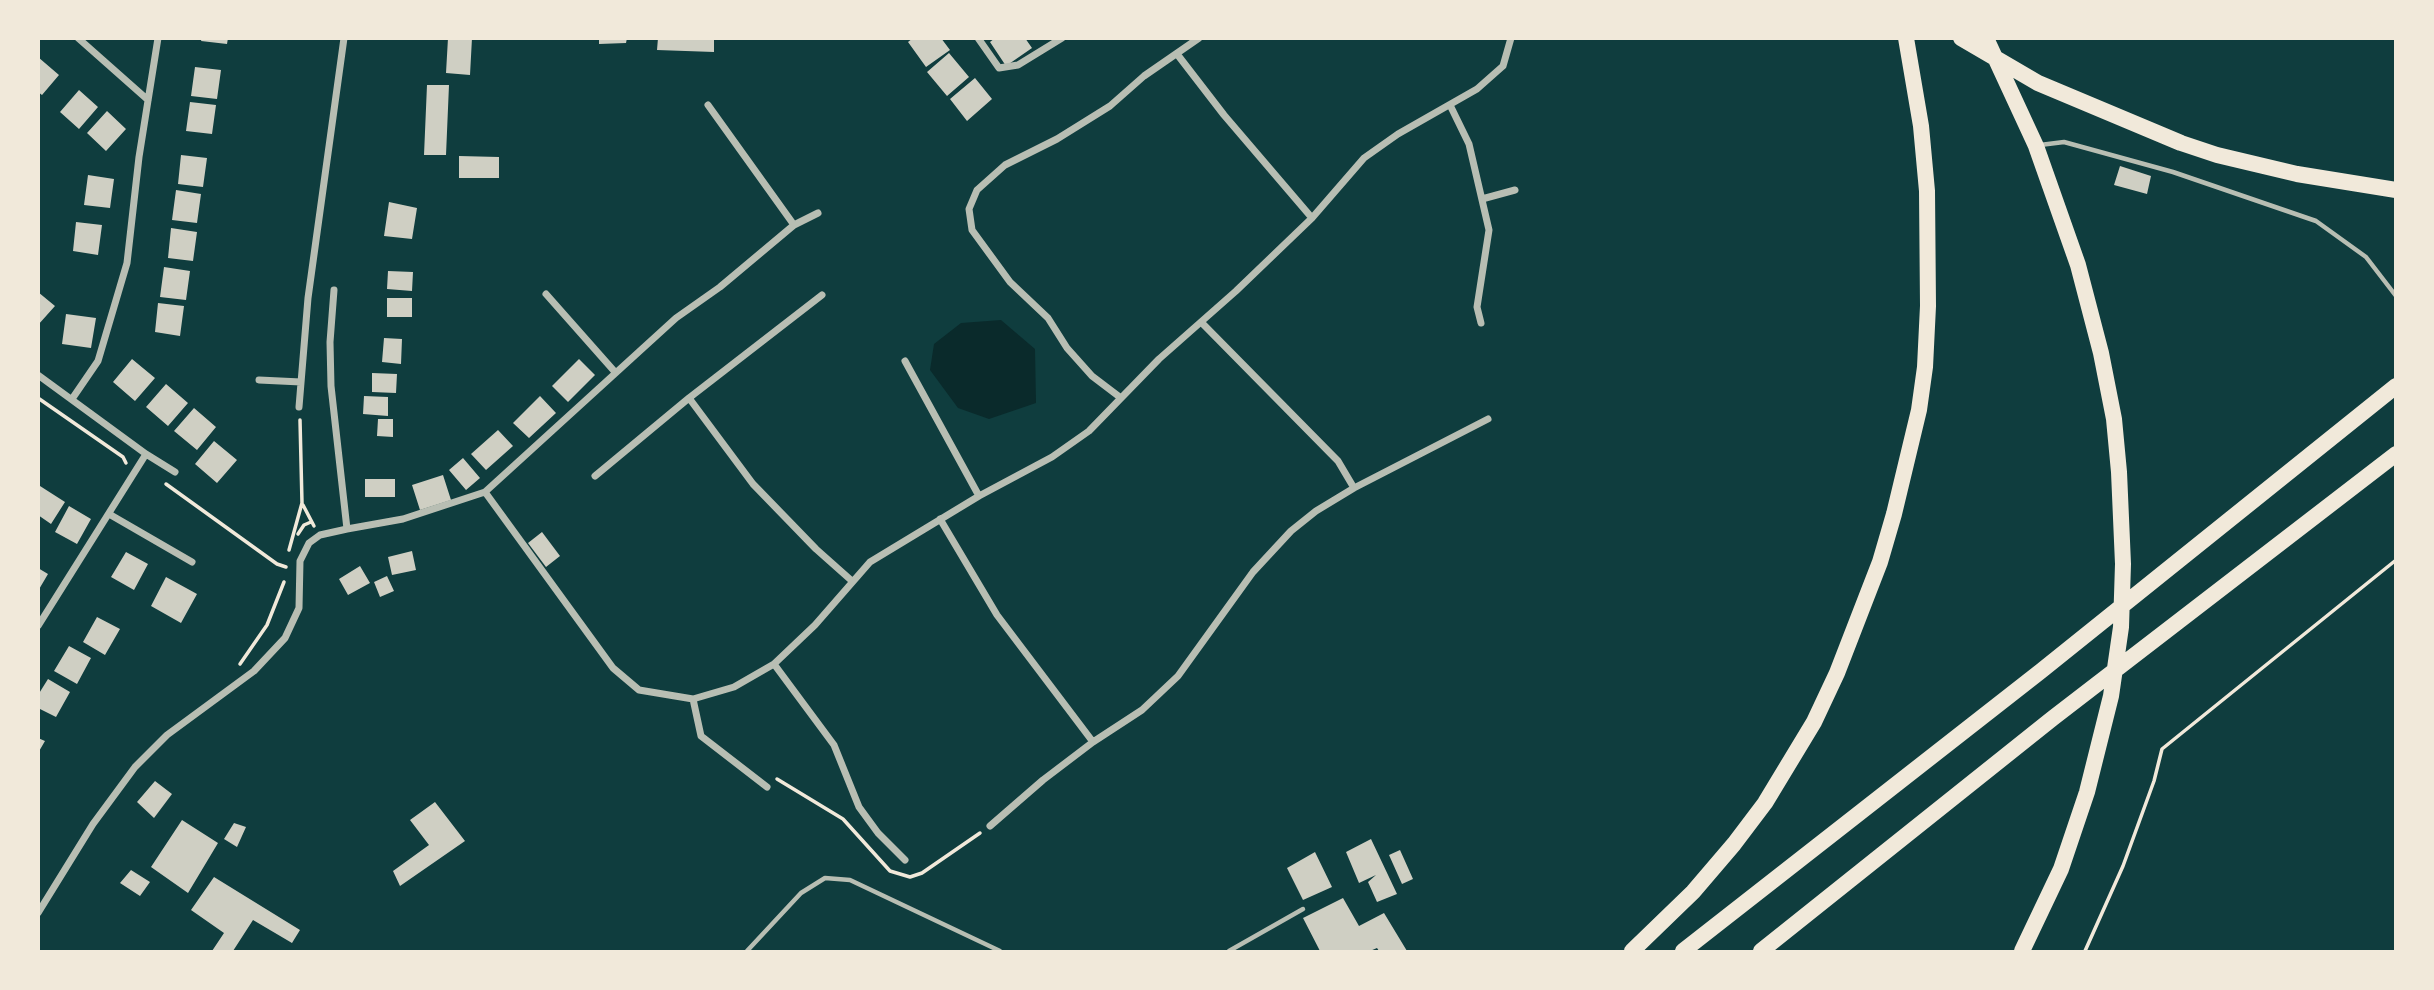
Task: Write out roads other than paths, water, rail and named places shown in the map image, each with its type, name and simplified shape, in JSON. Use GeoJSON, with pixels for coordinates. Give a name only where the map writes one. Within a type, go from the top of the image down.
{"type":"FeatureCollection","features":[{"type":"Feature","properties":{"kind":"highway"},"geometry":{"type":"LineString","coordinates":[[1632,951],[1693,892],[1765,803],[1814,722],[1837,673],[1880,562],[1919,410],[1925,367],[1928,306],[1927,191],[1921,126],[1906,38]]}},
{"type":"Feature","properties":{"kind":"highway"},"geometry":{"type":"LineString","coordinates":[[1961,38],[2038,83],[2181,143],[2217,155],[2297,174],[2396,190]]}},
{"type":"Feature","properties":{"kind":"highway"},"geometry":{"type":"LineString","coordinates":[[1986,38],[2036,146],[2078,265],[2101,353],[2116,432],[2123,564],[2120,627],[2111,696],[2087,792],[2061,869],[2022,951]]}},
{"type":"Feature","properties":{"kind":"highway"},"geometry":{"type":"LineString","coordinates":[[1683,951],[2041,671],[2396,386]]}},
{"type":"Feature","properties":{"kind":"highway"},"geometry":{"type":"LineString","coordinates":[[1761,951],[2053,718],[2396,454]]}},
{"type":"Feature","properties":{"kind":"street"},"geometry":{"type":"LineString","coordinates":[[78,38],[148,100]]}},
{"type":"Feature","properties":{"kind":"street"},"geometry":{"type":"LineString","coordinates":[[72,399],[98,361],[127,263],[158,38]]}},
{"type":"Feature","properties":{"kind":"street"},"geometry":{"type":"LineString","coordinates":[[299,407],[308,298],[344,38]]}},
{"type":"Feature","properties":{"kind":"street"},"geometry":{"type":"LineString","coordinates":[[978,38],[999,68],[1018,65],[1062,38]]}},
{"type":"Feature","properties":{"kind":"street"},"geometry":{"type":"LineString","coordinates":[[1121,398],[1092,376],[1067,348],[1048,318],[1010,282],[972,230],[970,209],[977,190],[1005,165],[1110,106],[1144,76],[1199,38]]}},
{"type":"Feature","properties":{"kind":"street"},"geometry":{"type":"LineString","coordinates":[[485,492],[613,668],[639,690],[693,699],[734,687],[774,664],[815,625],[870,562],[979,496],[1052,457],[1089,430],[1159,359],[1202,323],[1312,218],[1364,158],[1398,134],[1477,89],[1503,66],[1511,38]]}},
{"type":"Feature","properties":{"kind":"street"},"geometry":{"type":"LineString","coordinates":[[1177,54],[1224,116],[1312,218]]}},
{"type":"Feature","properties":{"kind":"street"},"geometry":{"type":"LineString","coordinates":[[1450,105],[1469,144],[1489,230],[1477,307],[1481,323]]}},
{"type":"Feature","properties":{"kind":"street"},"geometry":{"type":"LineString","coordinates":[[708,106],[794,225]]}},
{"type":"Feature","properties":{"kind":"street"},"geometry":{"type":"LineString","coordinates":[[1482,199],[1516,190]]}},
{"type":"Feature","properties":{"kind":"street"},"geometry":{"type":"LineString","coordinates":[[38,913],[93,824],[135,767],[167,735],[254,671],[285,638],[299,608],[300,561],[309,543],[320,535],[403,519],[485,492],[676,318],[720,287],[794,225],[818,213]]}},
{"type":"Feature","properties":{"kind":"street"},"geometry":{"type":"LineString","coordinates":[[334,290],[330,342],[331,386],[347,529]]}},
{"type":"Feature","properties":{"kind":"street"},"geometry":{"type":"LineString","coordinates":[[546,294],[615,372]]}},
{"type":"Feature","properties":{"kind":"street"},"geometry":{"type":"LineString","coordinates":[[595,476],[689,398],[822,296]]}},
{"type":"Feature","properties":{"kind":"street"},"geometry":{"type":"LineString","coordinates":[[1202,323],[1338,461],[1354,488]]}},
{"type":"Feature","properties":{"kind":"street"},"geometry":{"type":"LineString","coordinates":[[905,361],[979,496]]}},
{"type":"Feature","properties":{"kind":"street"},"geometry":{"type":"LineString","coordinates":[[38,375],[175,472]]}},
{"type":"Feature","properties":{"kind":"street"},"geometry":{"type":"LineString","coordinates":[[260,380],[301,382]]}},
{"type":"Feature","properties":{"kind":"street"},"geometry":{"type":"LineString","coordinates":[[689,398],[753,484],[816,549],[852,581]]}},
{"type":"Feature","properties":{"kind":"street"},"geometry":{"type":"LineString","coordinates":[[990,826],[1043,780],[1093,742],[1142,710],[1178,676],[1253,572],[1291,531],[1316,511],[1354,488],[1489,419]]}},
{"type":"Feature","properties":{"kind":"street"},"geometry":{"type":"LineString","coordinates":[[38,626],[146,454]]}},
{"type":"Feature","properties":{"kind":"street"},"geometry":{"type":"LineString","coordinates":[[109,514],[192,562]]}},
{"type":"Feature","properties":{"kind":"street"},"geometry":{"type":"LineString","coordinates":[[940,519],[997,615],[1093,742]]}},
{"type":"Feature","properties":{"kind":"street"},"geometry":{"type":"LineString","coordinates":[[774,664],[834,745],[859,807],[905,860]]}},
{"type":"Feature","properties":{"kind":"street"},"geometry":{"type":"LineString","coordinates":[[693,699],[701,736],[767,787]]}},
{"type":"Feature","properties":{"kind":"lane"},"geometry":{"type":"LineString","coordinates":[[2036,146],[2064,142],[2173,172],[2316,221],[2366,257],[2396,296]]}},
{"type":"Feature","properties":{"kind":"lane"},"geometry":{"type":"LineString","coordinates":[[747,951],[802,893],[825,878],[850,880],[1000,951]]}},
{"type":"Feature","properties":{"kind":"lane"},"geometry":{"type":"LineString","coordinates":[[1229,951],[1303,909]]}},
{"type":"Feature","properties":{"kind":"water"},"geometry":{"type":"Polygon","coordinates":[[[1001,320],[1035,349],[1036,403],[989,419],[958,408],[930,370],[934,344],[961,323],[1001,320]]]}}]}
